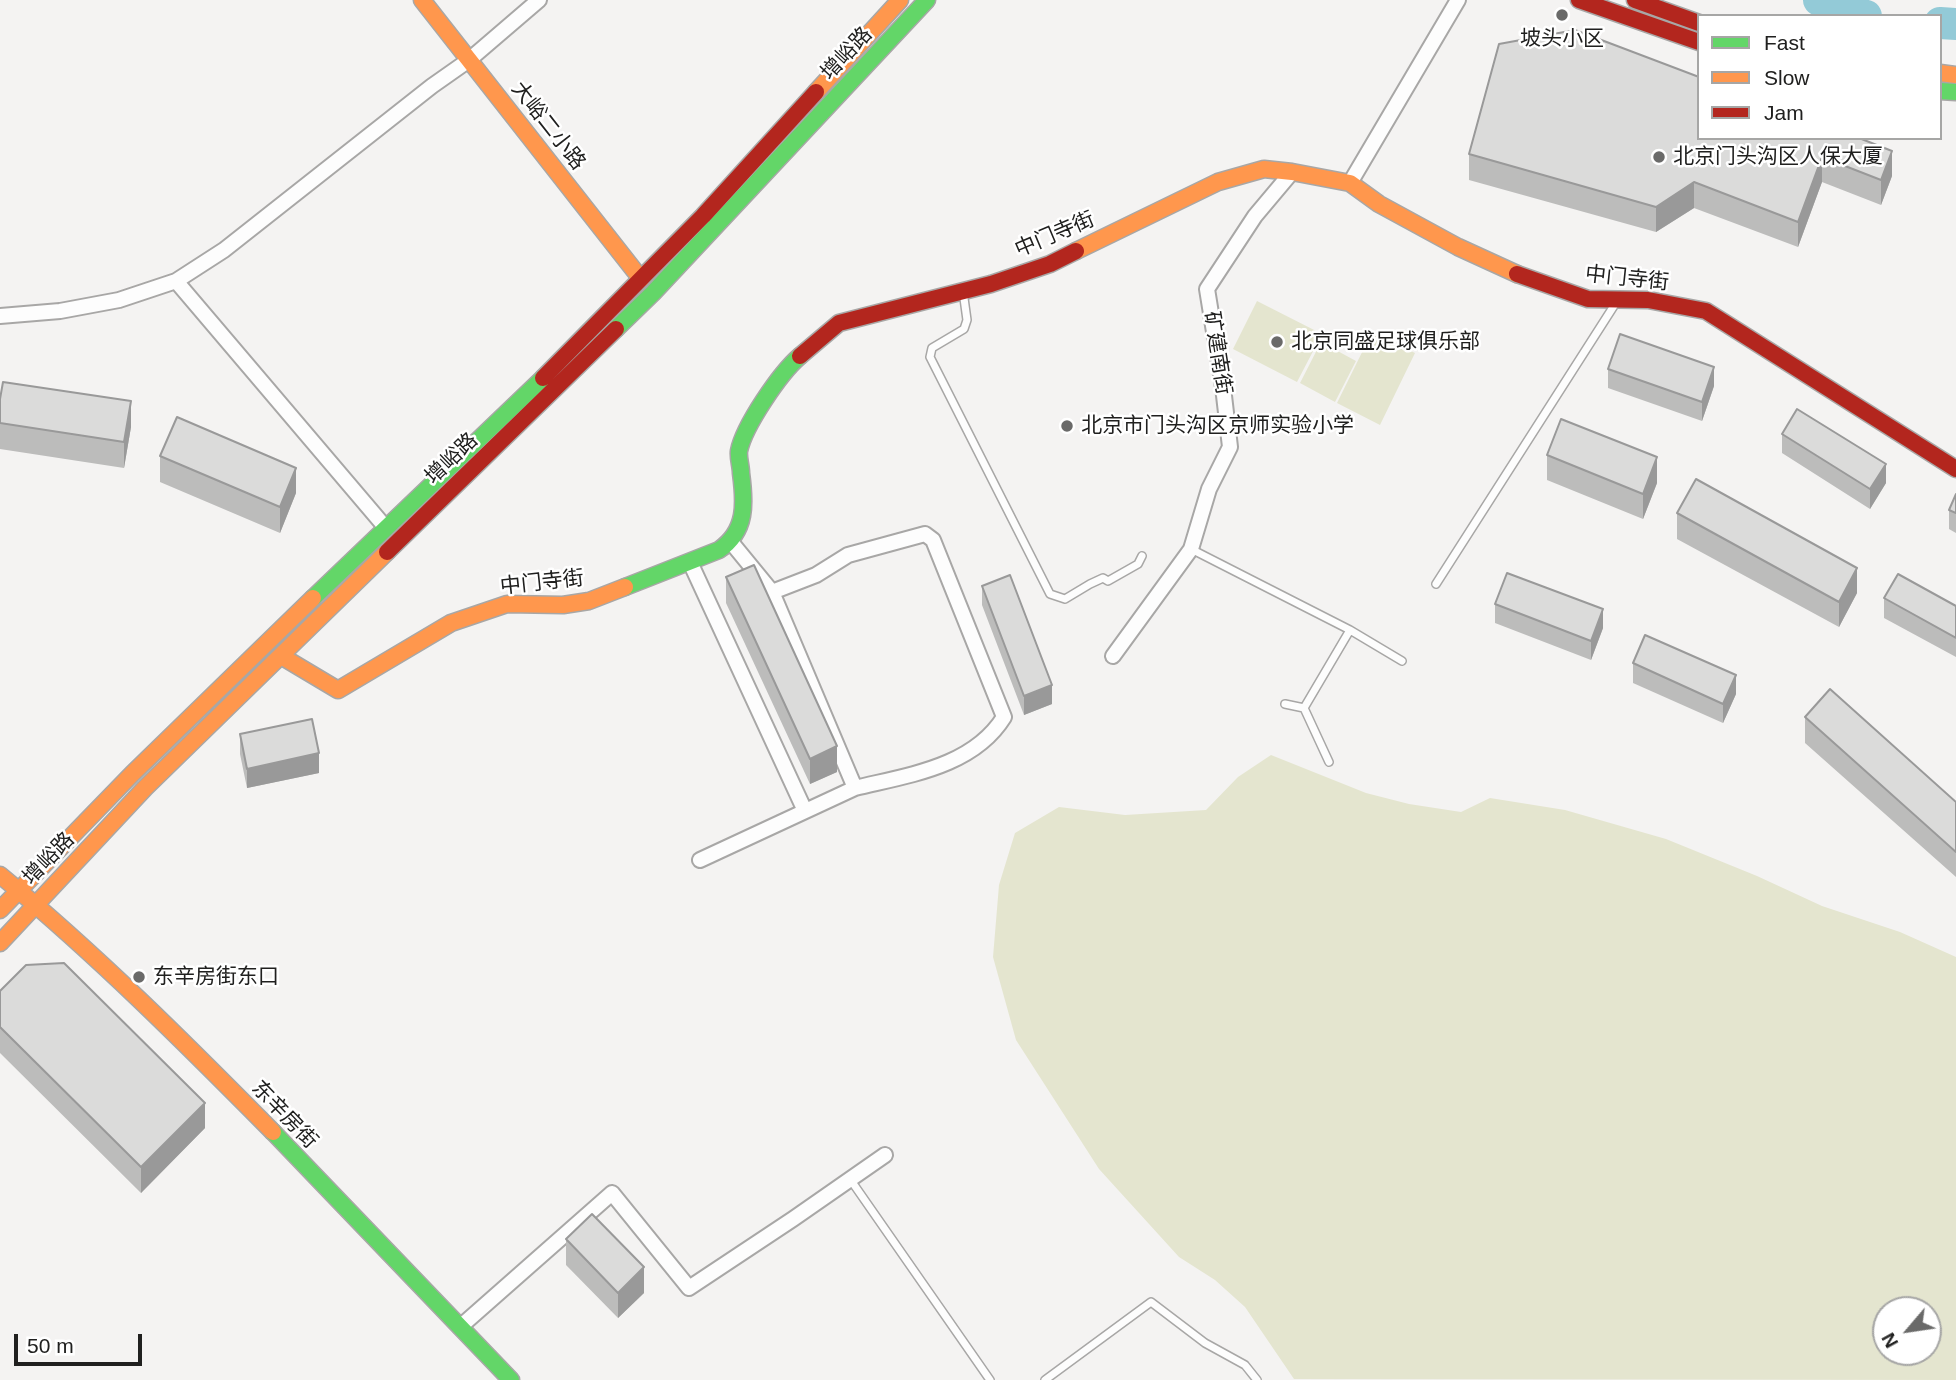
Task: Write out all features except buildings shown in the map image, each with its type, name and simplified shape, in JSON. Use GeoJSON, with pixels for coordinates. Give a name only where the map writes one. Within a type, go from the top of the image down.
{"type":"FeatureCollection","features":[{"type":"Feature","properties":{"kind":"street","name":"大峪二小路"},"geometry":{"type":"LineString","coordinates":[[422,0],[641,279]]}},
{"type":"Feature","properties":{"kind":"street"},"geometry":{"type":"LineString","coordinates":[[0,316],[60,311],[120,300],[176,281],[224,250],[432,86],[469,60],[539,0]]}},
{"type":"Feature","properties":{"kind":"street","name":"增峪路"},"geometry":{"type":"LineString","coordinates":[[0,910],[132,774],[551,371],[703,216],[900,0]]}},
{"type":"Feature","properties":{"kind":"street","name":"增峪路"},"geometry":{"type":"LineString","coordinates":[[0,943],[145,788],[653,293],[927,0]]}},
{"type":"Feature","properties":{"kind":"street"},"geometry":{"type":"LineString","coordinates":[[1350,183],[1458,0]]}},
{"type":"Feature","properties":{"kind":"street"},"geometry":{"type":"LineString","coordinates":[[1579,0],[1697,41]]}},
{"type":"Feature","properties":{"kind":"street"},"geometry":{"type":"LineString","coordinates":[[1634,0],[1697,22]]}},
{"type":"Feature","properties":{"kind":"street","name":"中门寺街"},"geometry":{"type":"LineString","coordinates":[[281,656],[338,690],[451,623],[507,604],[563,605],[589,601],[719,550],[731,542],[742,521],[744,495],[739,453],[749,426],[793,362],[839,323],[991,284],[1050,264],[1218,182],[1264,169],[1350,183],[1379,204],[1458,247],[1528,279],[1588,299],[1648,300],[1706,312],[1956,469]]}},
{"type":"Feature","properties":{"kind":"street","name":"矿建南街"},"geometry":{"type":"LineString","coordinates":[[1113,656],[1191,549],[1209,489],[1230,447],[1207,289],[1255,216],[1292,172]]}},
{"type":"Feature","properties":{"kind":"street"},"geometry":{"type":"LineString","coordinates":[[176,281],[386,528]]}},
{"type":"Feature","properties":{"kind":"street"},"geometry":{"type":"LineString","coordinates":[[700,860],[855,788],[939,766],[961,757],[996,730],[1004,717],[933,540],[925,534],[848,555],[816,575],[772,592]]}},
{"type":"Feature","properties":{"kind":"street"},"geometry":{"type":"LineString","coordinates":[[731,542],[772,592],[855,788]]}},
{"type":"Feature","properties":{"kind":"street"},"geometry":{"type":"LineString","coordinates":[[690,562],[805,811]]}},
{"type":"Feature","properties":{"kind":"street","name":"东辛房街"},"geometry":{"type":"LineString","coordinates":[[0,875],[36,903],[206,1065],[511,1380]]}},
{"type":"Feature","properties":{"kind":"street"},"geometry":{"type":"LineString","coordinates":[[460,1327],[612,1193],[689,1288],[885,1155]]}},
{"type":"Feature","properties":{"kind":"lane"},"geometry":{"type":"LineString","coordinates":[[963,291],[967,320],[964,329],[932,348],[930,358],[1051,594],[1065,599],[1103,578],[1108,581],[1138,564],[1142,556]]}},
{"type":"Feature","properties":{"kind":"lane"},"geometry":{"type":"LineString","coordinates":[[1436,584],[1618,300]]}},
{"type":"Feature","properties":{"kind":"lane"},"geometry":{"type":"LineString","coordinates":[[1191,549],[1350,630],[1402,661]]}},
{"type":"Feature","properties":{"kind":"lane"},"geometry":{"type":"LineString","coordinates":[[1304,708],[1350,630]]}},
{"type":"Feature","properties":{"kind":"lane"},"geometry":{"type":"LineString","coordinates":[[1285,704],[1304,708]]}},
{"type":"Feature","properties":{"kind":"lane"},"geometry":{"type":"LineString","coordinates":[[1304,708],[1329,762]]}},
{"type":"Feature","properties":{"kind":"lane"},"geometry":{"type":"LineString","coordinates":[[850,1178],[990,1380]]}},
{"type":"Feature","properties":{"kind":"lane"},"geometry":{"type":"LineString","coordinates":[[1045,1380],[1151,1303],[1205,1343],[1245,1365],[1257,1380]]}},
{"type":"Feature","properties":{"kind":"green space","name":"北京同盛足球俱乐部"},"geometry":{"type":"Polygon","coordinates":[[[1257,301],[1322,334],[1297,382],[1233,349],[1257,301]]]}},
{"type":"Feature","properties":{"kind":"green space"},"geometry":{"type":"Polygon","coordinates":[[[1372,332],[1415,353],[1380,425],[1337,403],[1372,332]]]}},
{"type":"Feature","properties":{"kind":"green space"},"geometry":{"type":"Polygon","coordinates":[[[1321,342],[1356,361],[1335,402],[1300,383],[1321,342]]]}},
{"type":"Feature","properties":{"kind":"green space"},"geometry":{"type":"Polygon","coordinates":[[[1271,755],[1366,793],[1409,804],[1461,812],[1490,798],[1565,810],[1666,839],[1822,906],[1900,932],[1956,957],[1956,1380],[1294,1379],[1245,1307],[1215,1280],[1179,1257],[1099,1169],[1016,1040],[993,957],[999,885],[1015,833],[1059,807],[1125,815],[1206,810],[1238,777],[1271,755]]]}},
{"type":"Feature","properties":{"kind":"waterway"},"geometry":{"type":"LineString","coordinates":[[1819,0],[1860,14]]}},
{"type":"Feature","properties":{"kind":"waterway"},"geometry":{"type":"LineString","coordinates":[[1942,23],[1956,24]]}},
{"type":"Feature","properties":{"kind":"traffic: fast"},"geometry":{"type":"LineString","coordinates":[[616,329],[653,293],[927,0]]}},
{"type":"Feature","properties":{"kind":"traffic: fast"},"geometry":{"type":"LineString","coordinates":[[1942,91],[1956,92]]}},
{"type":"Feature","properties":{"kind":"traffic: fast"},"geometry":{"type":"LineString","coordinates":[[625,587],[719,550],[735,534],[743,506],[739,454],[742,440],[764,400],[800,356]]}},
{"type":"Feature","properties":{"kind":"traffic: fast"},"geometry":{"type":"LineString","coordinates":[[313,598],[543,378]]}},
{"type":"Feature","properties":{"kind":"traffic: fast"},"geometry":{"type":"LineString","coordinates":[[273,1132],[511,1380]]}},
{"type":"Feature","properties":{"kind":"traffic: slow"},"geometry":{"type":"LineString","coordinates":[[422,0],[641,279]]}},
{"type":"Feature","properties":{"kind":"traffic: slow"},"geometry":{"type":"LineString","coordinates":[[816,92],[900,0]]}},
{"type":"Feature","properties":{"kind":"traffic: slow"},"geometry":{"type":"LineString","coordinates":[[1942,73],[1956,75]]}},
{"type":"Feature","properties":{"kind":"traffic: slow"},"geometry":{"type":"LineString","coordinates":[[1076,251],[1218,182],[1264,169],[1350,183],[1379,204],[1458,247],[1517,274]]}},
{"type":"Feature","properties":{"kind":"traffic: slow"},"geometry":{"type":"LineString","coordinates":[[0,943],[145,788],[387,552]]}},
{"type":"Feature","properties":{"kind":"traffic: slow"},"geometry":{"type":"LineString","coordinates":[[281,656],[338,690],[451,623],[507,604],[563,605],[589,601],[625,587]]}},
{"type":"Feature","properties":{"kind":"traffic: slow"},"geometry":{"type":"LineString","coordinates":[[0,910],[132,774],[313,598]]}},
{"type":"Feature","properties":{"kind":"traffic: slow"},"geometry":{"type":"LineString","coordinates":[[0,875],[106,968],[273,1132]]}},
{"type":"Feature","properties":{"kind":"traffic: jam"},"geometry":{"type":"LineString","coordinates":[[1579,0],[1697,41]]}},
{"type":"Feature","properties":{"kind":"traffic: jam"},"geometry":{"type":"LineString","coordinates":[[1635,0],[1697,22]]}},
{"type":"Feature","properties":{"kind":"traffic: jam"},"geometry":{"type":"LineString","coordinates":[[543,378],[703,216],[816,92]]}},
{"type":"Feature","properties":{"kind":"traffic: jam"},"geometry":{"type":"LineString","coordinates":[[800,356],[839,323],[991,284],[1050,264],[1076,251]]}},
{"type":"Feature","properties":{"kind":"traffic: jam"},"geometry":{"type":"LineString","coordinates":[[1517,274],[1588,299],[1648,300],[1706,311],[1956,469]]}},
{"type":"Feature","properties":{"kind":"traffic: jam"},"geometry":{"type":"LineString","coordinates":[[387,552],[616,329]]}},
{"type":"Feature","properties":{"kind":"place","name":"坡头小区"},"geometry":{"type":"Point","coordinates":[1562,15]}},
{"type":"Feature","properties":{"kind":"place","name":"北京门头沟区人保大厦"},"geometry":{"type":"Point","coordinates":[1659,157]}},
{"type":"Feature","properties":{"kind":"place","name":"北京同盛足球俱乐部"},"geometry":{"type":"Point","coordinates":[1277,342]}},
{"type":"Feature","properties":{"kind":"place","name":"北京市门头沟区京师实验小学"},"geometry":{"type":"Point","coordinates":[1067,426]}},
{"type":"Feature","properties":{"kind":"place","name":"东辛房街东口"},"geometry":{"type":"Point","coordinates":[139,977]}}]}
